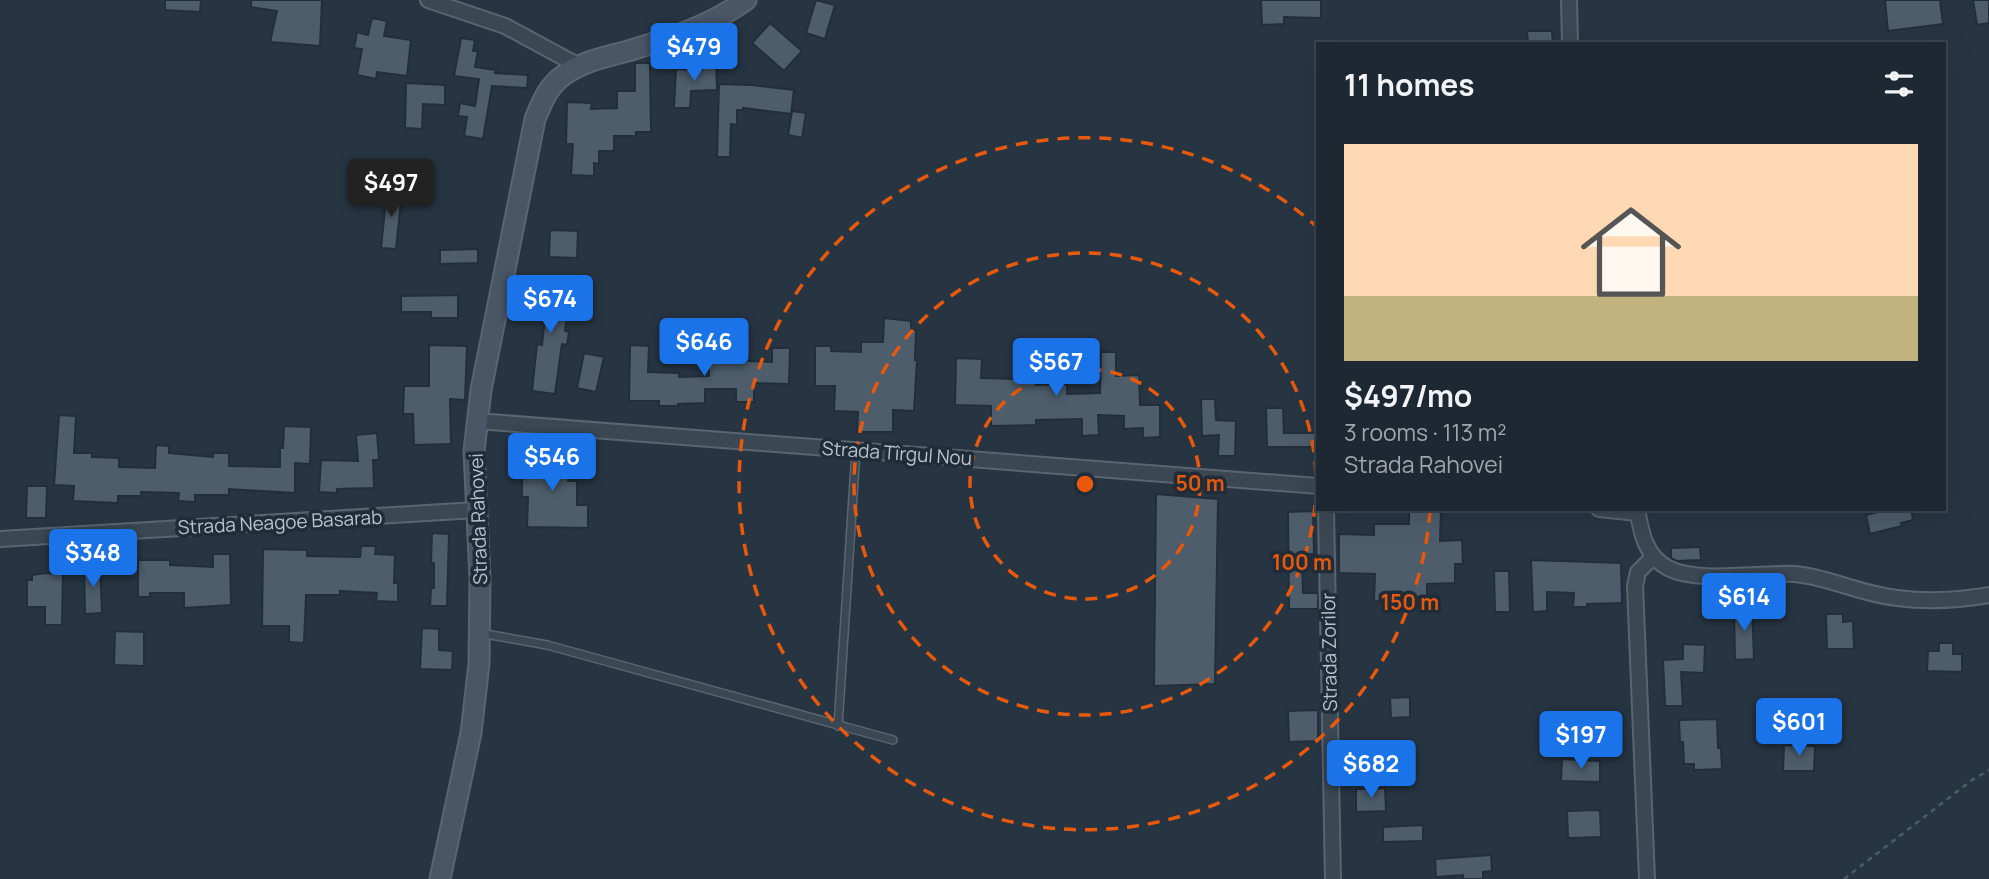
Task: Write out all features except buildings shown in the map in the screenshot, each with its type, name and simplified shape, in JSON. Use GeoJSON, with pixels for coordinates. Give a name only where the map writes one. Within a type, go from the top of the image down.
{"type":"FeatureCollection","features":[{"type":"Feature","properties":{"kind":"main road","name":"Strada Rahovei"},"geometry":{"type":"LineString","coordinates":[[440,879],[471,733],[480,632],[474,451],[477,421],[535,119],[545,95],[561,77],[579,65],[684,34],[723,17],[746,0]]}},
{"type":"Feature","properties":{"kind":"street"},"geometry":{"type":"LineString","coordinates":[[428,0],[505,26],[579,65]]}},
{"type":"Feature","properties":{"kind":"street"},"geometry":{"type":"LineString","coordinates":[[1569,0],[1570,42]]}},
{"type":"Feature","properties":{"kind":"street","name":"Strada Tîrgul Nou"},"geometry":{"type":"LineString","coordinates":[[477,421],[1316,486]]}},
{"type":"Feature","properties":{"kind":"street","name":"Strada Neagoe Basarab"},"geometry":{"type":"LineString","coordinates":[[0,538],[476,510]]}},
{"type":"Feature","properties":{"kind":"street","name":"Strada Zorilor"},"geometry":{"type":"LineString","coordinates":[[1326,511],[1333,879]]}},
{"type":"Feature","properties":{"kind":"street"},"geometry":{"type":"LineString","coordinates":[[1637,511],[1643,541],[1653,557],[1665,567],[1679,573],[1795,574],[1871,593],[1919,601],[1989,594]]}},
{"type":"Feature","properties":{"kind":"street"},"geometry":{"type":"LineString","coordinates":[[1647,879],[1635,586],[1638,572],[1653,557]]}},
{"type":"Feature","properties":{"kind":"lane"},"geometry":{"type":"LineString","coordinates":[[838,726],[856,450]]}},
{"type":"Feature","properties":{"kind":"lane"},"geometry":{"type":"LineString","coordinates":[[480,632],[547,645],[893,740]]}},
{"type":"Feature","properties":{"kind":"path"},"geometry":{"type":"LineString","coordinates":[[1844,879],[1972,780],[1989,770]]}}]}
